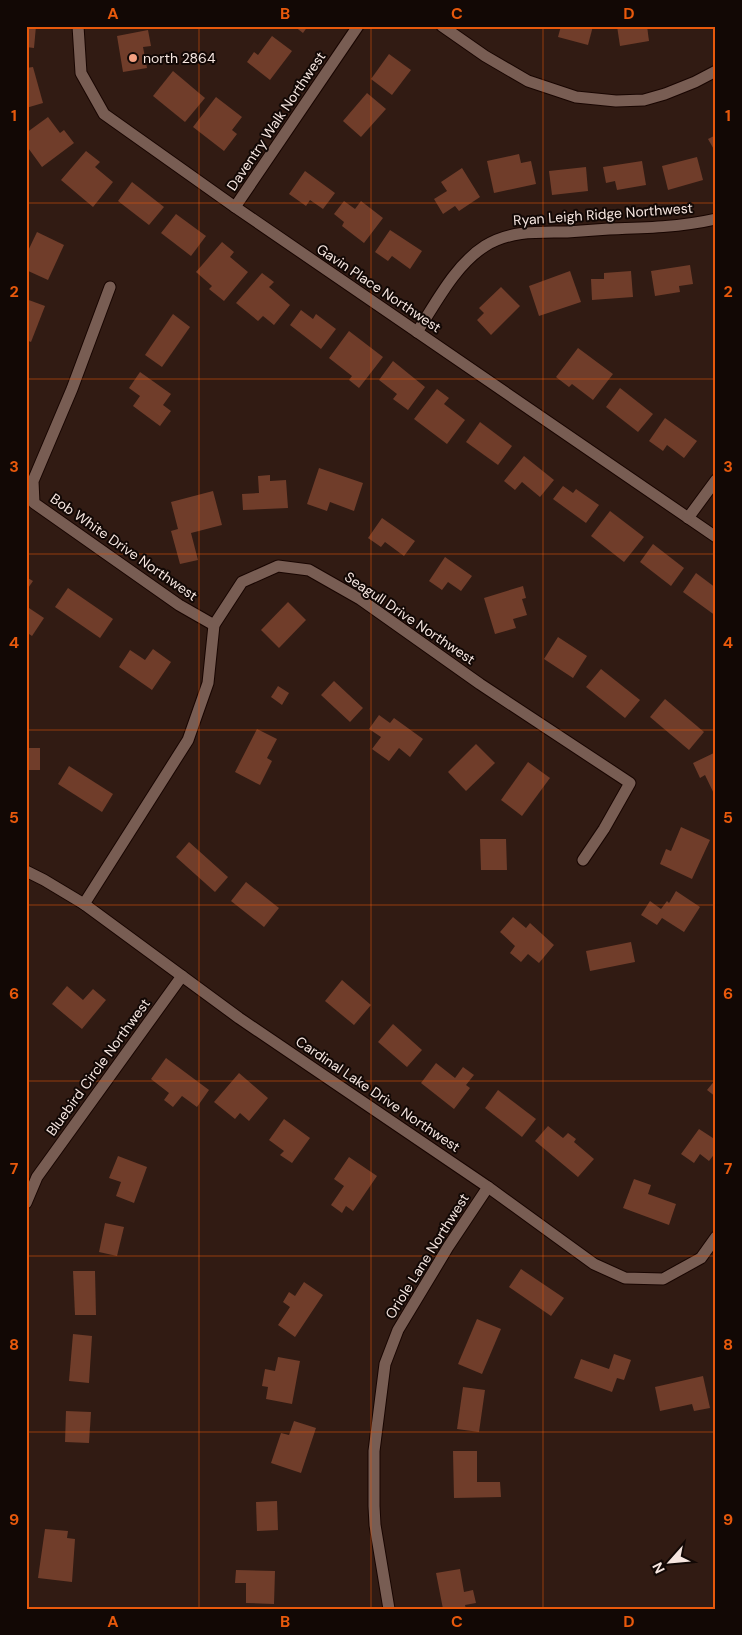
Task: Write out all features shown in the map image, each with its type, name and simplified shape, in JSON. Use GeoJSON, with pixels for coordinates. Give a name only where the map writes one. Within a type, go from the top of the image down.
{"type":"FeatureCollection","features":[{"type":"Feature","properties":{"kind":"street","name":"Gavin Place Northwest"},"geometry":{"type":"LineString","coordinates":[[78,26],[81,73],[104,114],[235,208],[716,537]]}},
{"type":"Feature","properties":{"kind":"street","name":"Daventry Walk Northwest"},"geometry":{"type":"LineString","coordinates":[[235,208],[358,26]]}},
{"type":"Feature","properties":{"kind":"street"},"geometry":{"type":"LineString","coordinates":[[442,26],[485,56],[528,80],[576,97],[616,101],[644,100],[695,82],[716,70]]}},
{"type":"Feature","properties":{"kind":"street","name":"Ryan Leigh Ridge Northwest"},"geometry":{"type":"LineString","coordinates":[[417,332],[458,270],[485,246],[502,238],[545,231],[566,232],[674,226],[696,224],[716,219]]}},
{"type":"Feature","properties":{"kind":"street","name":"Bob White Drive Northwest"},"geometry":{"type":"LineString","coordinates":[[110,287],[72,389],[33,481],[34,503],[179,604],[214,625]]}},
{"type":"Feature","properties":{"kind":"street"},"geometry":{"type":"LineString","coordinates":[[688,518],[716,480]]}},
{"type":"Feature","properties":{"kind":"street","name":"Seagull Drive Northwest"},"geometry":{"type":"LineString","coordinates":[[84,904],[188,740],[208,683],[214,625],[242,582],[278,566],[309,570],[360,599],[480,684],[630,783],[604,829],[583,860]]}},
{"type":"Feature","properties":{"kind":"street","name":"Cardinal Lake Drive Northwest"},"geometry":{"type":"LineString","coordinates":[[26,872],[44,880],[84,904],[239,1018],[488,1187],[594,1264],[626,1278],[663,1280],[701,1258],[716,1237]]}},
{"type":"Feature","properties":{"kind":"street","name":"Bluebird Circle Northwest"},"geometry":{"type":"LineString","coordinates":[[26,1203],[37,1177],[182,976]]}},
{"type":"Feature","properties":{"kind":"street","name":"Oriole Lane Northwest"},"geometry":{"type":"LineString","coordinates":[[388,1609],[375,1525],[374,1506],[374,1451],[385,1364],[398,1330],[448,1247],[488,1187]]}},
{"type":"Feature","properties":{"kind":"building"},"geometry":{"type":"Polygon","coordinates":[[[26,26],[36,26],[34,48],[26,47],[26,26]]]}},
{"type":"Feature","properties":{"kind":"building"},"geometry":{"type":"Polygon","coordinates":[[[294,26],[308,26],[303,33],[294,26]]]}},
{"type":"Feature","properties":{"kind":"building"},"geometry":{"type":"Polygon","coordinates":[[[561,26],[593,26],[588,45],[558,37],[561,26]]]}},
{"type":"Feature","properties":{"kind":"building"},"geometry":{"type":"Polygon","coordinates":[[[617,26],[647,26],[649,41],[620,46],[617,26]]]}},
{"type":"Feature","properties":{"kind":"building","name":"north 2864"},"geometry":{"type":"Polygon","coordinates":[[[148,30],[151,46],[143,47],[147,68],[123,72],[117,36],[148,30]]]}},
{"type":"Feature","properties":{"kind":"building"},"geometry":{"type":"Polygon","coordinates":[[[272,36],[292,51],[270,80],[247,62],[254,52],[258,55],[272,36]]]}},
{"type":"Feature","properties":{"kind":"building"},"geometry":{"type":"Polygon","coordinates":[[[389,54],[411,70],[392,95],[371,79],[389,54]]]}},
{"type":"Feature","properties":{"kind":"building"},"geometry":{"type":"Polygon","coordinates":[[[33,67],[43,103],[26,108],[26,68],[33,67]]]}},
{"type":"Feature","properties":{"kind":"building"},"geometry":{"type":"Polygon","coordinates":[[[173,71],[205,98],[185,122],[153,96],[173,71]]]}},
{"type":"Feature","properties":{"kind":"building"},"geometry":{"type":"Polygon","coordinates":[[[367,93],[386,109],[361,137],[343,121],[367,93]]]}},
{"type":"Feature","properties":{"kind":"building"},"geometry":{"type":"Polygon","coordinates":[[[216,97],[242,117],[232,130],[237,134],[224,151],[193,127],[216,97]]]}},
{"type":"Feature","properties":{"kind":"building"},"geometry":{"type":"Polygon","coordinates":[[[48,117],[60,133],[64,130],[74,143],[42,167],[26,145],[26,133],[48,117]]]}},
{"type":"Feature","properties":{"kind":"building"},"geometry":{"type":"Polygon","coordinates":[[[716,135],[716,153],[708,139],[716,135]]]}},
{"type":"Feature","properties":{"kind":"building"},"geometry":{"type":"Polygon","coordinates":[[[86,151],[100,162],[95,167],[113,182],[93,207],[61,180],[86,151]]]}},
{"type":"Feature","properties":{"kind":"building"},"geometry":{"type":"Polygon","coordinates":[[[519,154],[521,163],[531,161],[536,184],[494,193],[487,161],[519,154]]]}},
{"type":"Feature","properties":{"kind":"building"},"geometry":{"type":"Polygon","coordinates":[[[697,157],[703,180],[668,190],[662,166],[697,157]]]}},
{"type":"Feature","properties":{"kind":"building"},"geometry":{"type":"Polygon","coordinates":[[[642,161],[646,185],[617,190],[615,181],[606,183],[603,167],[642,161]]]}},
{"type":"Feature","properties":{"kind":"building"},"geometry":{"type":"Polygon","coordinates":[[[586,167],[588,191],[552,195],[549,171],[586,167]]]}},
{"type":"Feature","properties":{"kind":"building"},"geometry":{"type":"Polygon","coordinates":[[[462,168],[480,197],[459,211],[455,206],[443,214],[434,199],[447,191],[441,182],[462,168]]]}},
{"type":"Feature","properties":{"kind":"building"},"geometry":{"type":"Polygon","coordinates":[[[305,171],[335,193],[323,209],[310,200],[306,206],[289,194],[305,171]]]}},
{"type":"Feature","properties":{"kind":"building"},"geometry":{"type":"Polygon","coordinates":[[[132,182],[164,207],[149,225],[118,201],[132,182]]]}},
{"type":"Feature","properties":{"kind":"building"},"geometry":{"type":"Polygon","coordinates":[[[344,201],[355,209],[361,201],[383,218],[364,243],[342,226],[344,222],[334,214],[344,201]]]}},
{"type":"Feature","properties":{"kind":"building"},"geometry":{"type":"Polygon","coordinates":[[[176,214],[206,236],[191,256],[161,233],[176,214]]]}},
{"type":"Feature","properties":{"kind":"building"},"geometry":{"type":"Polygon","coordinates":[[[390,230],[422,251],[410,269],[392,256],[388,261],[375,252],[390,230]]]}},
{"type":"Feature","properties":{"kind":"building"},"geometry":{"type":"Polygon","coordinates":[[[37,232],[64,245],[48,280],[26,270],[26,255],[37,232]]]}},
{"type":"Feature","properties":{"kind":"building"},"geometry":{"type":"Polygon","coordinates":[[[222,242],[234,252],[230,257],[248,272],[224,301],[209,289],[212,286],[196,272],[222,242]]]}},
{"type":"Feature","properties":{"kind":"building"},"geometry":{"type":"Polygon","coordinates":[[[690,265],[693,284],[679,286],[680,292],[655,296],[651,271],[690,265]]]}},
{"type":"Feature","properties":{"kind":"building"},"geometry":{"type":"Polygon","coordinates":[[[570,271],[581,302],[539,316],[529,286],[570,271]]]}},
{"type":"Feature","properties":{"kind":"building"},"geometry":{"type":"Polygon","coordinates":[[[631,271],[633,297],[592,300],[591,279],[604,279],[604,273],[631,271]]]}},
{"type":"Feature","properties":{"kind":"building"},"geometry":{"type":"Polygon","coordinates":[[[262,273],[274,282],[269,287],[290,305],[274,325],[263,316],[258,321],[236,303],[262,273]]]}},
{"type":"Feature","properties":{"kind":"building"},"geometry":{"type":"Polygon","coordinates":[[[501,287],[520,306],[491,335],[477,320],[484,313],[479,308],[501,287]]]}},
{"type":"Feature","properties":{"kind":"building"},"geometry":{"type":"Polygon","coordinates":[[[26,299],[45,306],[31,342],[26,340],[26,299]]]}},
{"type":"Feature","properties":{"kind":"building"},"geometry":{"type":"Polygon","coordinates":[[[301,310],[313,319],[316,314],[336,329],[321,349],[290,325],[301,310]]]}},
{"type":"Feature","properties":{"kind":"building"},"geometry":{"type":"Polygon","coordinates":[[[173,314],[190,327],[162,367],[145,355],[173,314]]]}},
{"type":"Feature","properties":{"kind":"building"},"geometry":{"type":"Polygon","coordinates":[[[349,331],[383,357],[359,388],[349,380],[352,376],[329,358],[349,331]]]}},
{"type":"Feature","properties":{"kind":"building"},"geometry":{"type":"Polygon","coordinates":[[[578,348],[613,374],[593,400],[572,384],[569,387],[556,377],[578,348]]]}},
{"type":"Feature","properties":{"kind":"building"},"geometry":{"type":"Polygon","coordinates":[[[393,361],[425,387],[408,410],[393,399],[397,394],[379,380],[393,361]]]}},
{"type":"Feature","properties":{"kind":"building"},"geometry":{"type":"Polygon","coordinates":[[[140,372],[171,394],[163,405],[171,411],[160,426],[133,406],[140,396],[129,388],[140,372]]]}},
{"type":"Feature","properties":{"kind":"building"},"geometry":{"type":"Polygon","coordinates":[[[620,388],[653,414],[638,432],[606,407],[620,388]]]}},
{"type":"Feature","properties":{"kind":"building"},"geometry":{"type":"Polygon","coordinates":[[[437,389],[449,398],[444,404],[465,420],[447,444],[414,419],[437,389]]]}},
{"type":"Feature","properties":{"kind":"building"},"geometry":{"type":"Polygon","coordinates":[[[665,418],[697,441],[684,458],[667,445],[663,451],[649,441],[665,418]]]}},
{"type":"Feature","properties":{"kind":"building"},"geometry":{"type":"Polygon","coordinates":[[[480,422],[512,446],[498,465],[466,442],[480,422]]]}},
{"type":"Feature","properties":{"kind":"building"},"geometry":{"type":"Polygon","coordinates":[[[524,456],[554,480],[540,497],[522,482],[515,490],[504,481],[524,456]]]}},
{"type":"Feature","properties":{"kind":"building"},"geometry":{"type":"Polygon","coordinates":[[[319,468],[363,483],[354,511],[330,502],[327,511],[307,504],[319,468]]]}},
{"type":"Feature","properties":{"kind":"building"},"geometry":{"type":"Polygon","coordinates":[[[270,475],[270,481],[286,480],[288,508],[243,510],[242,494],[259,493],[258,476],[270,475]]]}},
{"type":"Feature","properties":{"kind":"building"},"geometry":{"type":"Polygon","coordinates":[[[563,486],[573,493],[576,489],[599,505],[586,523],[553,499],[563,486]]]}},
{"type":"Feature","properties":{"kind":"building"},"geometry":{"type":"Polygon","coordinates":[[[213,491],[222,525],[191,533],[198,560],[180,564],[171,531],[178,529],[171,502],[213,491]]]}},
{"type":"Feature","properties":{"kind":"building"},"geometry":{"type":"Polygon","coordinates":[[[610,511],[644,537],[624,562],[591,536],[610,511]]]}},
{"type":"Feature","properties":{"kind":"building"},"geometry":{"type":"Polygon","coordinates":[[[382,518],[415,541],[404,556],[385,542],[381,547],[368,538],[382,518]]]}},
{"type":"Feature","properties":{"kind":"building"},"geometry":{"type":"Polygon","coordinates":[[[653,544],[684,568],[671,586],[640,562],[653,544]]]}},
{"type":"Feature","properties":{"kind":"building"},"geometry":{"type":"Polygon","coordinates":[[[445,557],[472,576],[461,591],[448,582],[442,590],[429,581],[445,557]]]}},
{"type":"Feature","properties":{"kind":"building"},"geometry":{"type":"Polygon","coordinates":[[[696,573],[716,588],[716,616],[683,592],[696,573]]]}},
{"type":"Feature","properties":{"kind":"building"},"geometry":{"type":"Polygon","coordinates":[[[26,577],[33,581],[26,591],[26,577]]]}},
{"type":"Feature","properties":{"kind":"building"},"geometry":{"type":"Polygon","coordinates":[[[523,586],[526,598],[522,599],[527,615],[513,619],[516,628],[495,634],[484,598],[523,586]]]}},
{"type":"Feature","properties":{"kind":"building"},"geometry":{"type":"Polygon","coordinates":[[[68,588],[113,619],[100,638],[55,607],[68,588]]]}},
{"type":"Feature","properties":{"kind":"building"},"geometry":{"type":"Polygon","coordinates":[[[288,602],[306,620],[279,648],[261,630],[288,602]]]}},
{"type":"Feature","properties":{"kind":"building"},"geometry":{"type":"Polygon","coordinates":[[[26,606],[44,618],[32,636],[26,632],[26,606]]]}},
{"type":"Feature","properties":{"kind":"building"},"geometry":{"type":"Polygon","coordinates":[[[558,637],[587,656],[573,678],[544,659],[558,637]]]}},
{"type":"Feature","properties":{"kind":"building"},"geometry":{"type":"Polygon","coordinates":[[[153,649],[171,662],[152,690],[119,667],[130,650],[145,660],[153,649]]]}},
{"type":"Feature","properties":{"kind":"building"},"geometry":{"type":"Polygon","coordinates":[[[601,669],[640,700],[625,718],[586,687],[601,669]]]}},
{"type":"Feature","properties":{"kind":"building"},"geometry":{"type":"Polygon","coordinates":[[[334,681],[363,708],[350,722],[321,695],[334,681]]]}},
{"type":"Feature","properties":{"kind":"building"},"geometry":{"type":"Polygon","coordinates":[[[278,686],[289,693],[282,705],[271,697],[278,686]]]}},
{"type":"Feature","properties":{"kind":"building"},"geometry":{"type":"Polygon","coordinates":[[[665,699],[704,732],[689,750],[650,717],[665,699]]]}},
{"type":"Feature","properties":{"kind":"building"},"geometry":{"type":"Polygon","coordinates":[[[379,715],[390,723],[394,718],[423,739],[410,757],[399,748],[389,761],[372,749],[381,737],[369,729],[379,715]]]}},
{"type":"Feature","properties":{"kind":"building"},"geometry":{"type":"Polygon","coordinates":[[[257,729],[277,739],[267,758],[272,761],[260,785],[235,772],[257,729]]]}},
{"type":"Feature","properties":{"kind":"building"},"geometry":{"type":"Polygon","coordinates":[[[476,744],[495,763],[466,791],[448,772],[476,744]]]}},
{"type":"Feature","properties":{"kind":"building"},"geometry":{"type":"Polygon","coordinates":[[[26,748],[40,748],[40,770],[26,770],[26,748]]]}},
{"type":"Feature","properties":{"kind":"building"},"geometry":{"type":"Polygon","coordinates":[[[716,752],[716,798],[705,775],[700,778],[693,763],[716,752]]]}},
{"type":"Feature","properties":{"kind":"building"},"geometry":{"type":"Polygon","coordinates":[[[528,762],[550,778],[522,816],[501,800],[528,762]]]}},
{"type":"Feature","properties":{"kind":"building"},"geometry":{"type":"Polygon","coordinates":[[[69,766],[113,794],[102,812],[58,784],[69,766]]]}},
{"type":"Feature","properties":{"kind":"building"},"geometry":{"type":"Polygon","coordinates":[[[681,827],[710,840],[692,879],[660,864],[666,849],[671,851],[681,827]]]}},
{"type":"Feature","properties":{"kind":"building"},"geometry":{"type":"Polygon","coordinates":[[[480,839],[506,839],[507,870],[481,870],[480,839]]]}},
{"type":"Feature","properties":{"kind":"building"},"geometry":{"type":"Polygon","coordinates":[[[189,842],[228,877],[215,892],[176,857],[189,842]]]}},
{"type":"Feature","properties":{"kind":"building"},"geometry":{"type":"Polygon","coordinates":[[[246,882],[279,908],[264,927],[231,901],[246,882]]]}},
{"type":"Feature","properties":{"kind":"building"},"geometry":{"type":"Polygon","coordinates":[[[676,891],[700,907],[684,932],[662,918],[657,925],[641,915],[650,901],[661,909],[667,901],[669,903],[676,891]]]}},
{"type":"Feature","properties":{"kind":"building"},"geometry":{"type":"Polygon","coordinates":[[[513,917],[526,928],[530,923],[554,945],[539,963],[528,954],[521,962],[510,953],[515,946],[500,932],[513,917]]]}},
{"type":"Feature","properties":{"kind":"building"},"geometry":{"type":"Polygon","coordinates":[[[631,942],[635,962],[590,971],[586,951],[631,942]]]}},
{"type":"Feature","properties":{"kind":"building"},"geometry":{"type":"Polygon","coordinates":[[[342,980],[371,1005],[354,1025],[325,1001],[342,980]]]}},
{"type":"Feature","properties":{"kind":"building"},"geometry":{"type":"Polygon","coordinates":[[[67,986],[83,1000],[93,989],[106,1000],[82,1029],[52,1004],[67,986]]]}},
{"type":"Feature","properties":{"kind":"building"},"geometry":{"type":"Polygon","coordinates":[[[393,1024],[422,1050],[407,1067],[378,1042],[393,1024]]]}},
{"type":"Feature","properties":{"kind":"building"},"geometry":{"type":"Polygon","coordinates":[[[166,1058],[209,1090],[197,1107],[182,1096],[173,1107],[164,1100],[169,1093],[151,1079],[166,1058]]]}},
{"type":"Feature","properties":{"kind":"building"},"geometry":{"type":"Polygon","coordinates":[[[436,1063],[455,1078],[463,1067],[474,1075],[466,1085],[470,1088],[454,1109],[421,1083],[436,1063]]]}},
{"type":"Feature","properties":{"kind":"building"},"geometry":{"type":"Polygon","coordinates":[[[239,1073],[268,1098],[249,1121],[240,1113],[235,1119],[214,1102],[239,1073]]]}},
{"type":"Feature","properties":{"kind":"building"},"geometry":{"type":"Polygon","coordinates":[[[716,1079],[716,1097],[707,1090],[716,1079]]]}},
{"type":"Feature","properties":{"kind":"building"},"geometry":{"type":"Polygon","coordinates":[[[498,1090],[536,1119],[522,1137],[485,1108],[498,1090]]]}},
{"type":"Feature","properties":{"kind":"building"},"geometry":{"type":"Polygon","coordinates":[[[284,1119],[310,1138],[292,1163],[280,1155],[284,1151],[269,1140],[284,1119]]]}},
{"type":"Feature","properties":{"kind":"building"},"geometry":{"type":"Polygon","coordinates":[[[548,1126],[563,1138],[568,1133],[576,1139],[574,1142],[594,1159],[578,1177],[535,1141],[548,1126]]]}},
{"type":"Feature","properties":{"kind":"building"},"geometry":{"type":"Polygon","coordinates":[[[699,1129],[716,1140],[716,1152],[709,1161],[700,1154],[694,1163],[681,1154],[699,1129]]]}},
{"type":"Feature","properties":{"kind":"building"},"geometry":{"type":"Polygon","coordinates":[[[118,1156],[147,1167],[134,1203],[116,1196],[121,1182],[109,1178],[118,1156]]]}},
{"type":"Feature","properties":{"kind":"building"},"geometry":{"type":"Polygon","coordinates":[[[349,1157],[377,1176],[353,1211],[346,1206],[342,1213],[331,1205],[344,1186],[334,1179],[349,1157]]]}},
{"type":"Feature","properties":{"kind":"building"},"geometry":{"type":"Polygon","coordinates":[[[634,1179],[651,1185],[648,1194],[676,1204],[669,1225],[623,1208],[634,1179]]]}},
{"type":"Feature","properties":{"kind":"building"},"geometry":{"type":"Polygon","coordinates":[[[105,1223],[124,1227],[117,1256],[99,1252],[105,1223]]]}},
{"type":"Feature","properties":{"kind":"building"},"geometry":{"type":"Polygon","coordinates":[[[521,1269],[564,1298],[551,1316],[509,1287],[521,1269]]]}},
{"type":"Feature","properties":{"kind":"building"},"geometry":{"type":"Polygon","coordinates":[[[73,1271],[95,1271],[96,1315],[75,1315],[73,1271]]]}},
{"type":"Feature","properties":{"kind":"building"},"geometry":{"type":"Polygon","coordinates":[[[304,1282],[323,1295],[295,1337],[278,1325],[290,1307],[283,1302],[289,1292],[295,1296],[304,1282]]]}},
{"type":"Feature","properties":{"kind":"building"},"geometry":{"type":"Polygon","coordinates":[[[477,1319],[501,1329],[482,1374],[458,1364],[477,1319]]]}},
{"type":"Feature","properties":{"kind":"building"},"geometry":{"type":"Polygon","coordinates":[[[73,1334],[92,1336],[89,1383],[69,1381],[73,1334]]]}},
{"type":"Feature","properties":{"kind":"building"},"geometry":{"type":"Polygon","coordinates":[[[614,1354],[631,1360],[624,1380],[617,1378],[612,1392],[574,1378],[581,1359],[609,1369],[614,1354]]]}},
{"type":"Feature","properties":{"kind":"building"},"geometry":{"type":"Polygon","coordinates":[[[278,1357],[300,1361],[292,1404],[266,1399],[268,1387],[262,1386],[265,1369],[275,1371],[278,1357]]]}},
{"type":"Feature","properties":{"kind":"building"},"geometry":{"type":"Polygon","coordinates":[[[703,1376],[710,1408],[694,1411],[692,1404],[660,1411],[655,1387],[703,1376]]]}},
{"type":"Feature","properties":{"kind":"building"},"geometry":{"type":"Polygon","coordinates":[[[463,1387],[485,1390],[479,1432],[457,1429],[463,1387]]]}},
{"type":"Feature","properties":{"kind":"building"},"geometry":{"type":"Polygon","coordinates":[[[66,1411],[91,1412],[89,1443],[65,1442],[66,1411]]]}},
{"type":"Feature","properties":{"kind":"building"},"geometry":{"type":"Polygon","coordinates":[[[294,1421],[316,1428],[301,1473],[271,1463],[281,1433],[289,1435],[294,1421]]]}},
{"type":"Feature","properties":{"kind":"building"},"geometry":{"type":"Polygon","coordinates":[[[453,1451],[477,1451],[477,1482],[500,1482],[501,1497],[454,1498],[453,1451]]]}},
{"type":"Feature","properties":{"kind":"building"},"geometry":{"type":"Polygon","coordinates":[[[277,1501],[278,1530],[257,1531],[256,1502],[277,1501]]]}},
{"type":"Feature","properties":{"kind":"building"},"geometry":{"type":"Polygon","coordinates":[[[45,1529],[68,1531],[67,1538],[75,1539],[72,1582],[38,1578],[45,1529]]]}},
{"type":"Feature","properties":{"kind":"building"},"geometry":{"type":"Polygon","coordinates":[[[460,1569],[464,1592],[473,1590],[476,1603],[465,1605],[466,1609],[443,1609],[436,1573],[460,1569]]]}},
{"type":"Feature","properties":{"kind":"building"},"geometry":{"type":"Polygon","coordinates":[[[236,1570],[275,1571],[274,1604],[246,1603],[246,1583],[235,1583],[236,1570]]]}},
{"type":"Feature","properties":{"kind":"place","name":"north 2864"},"geometry":{"type":"Point","coordinates":[133,58]}}]}
